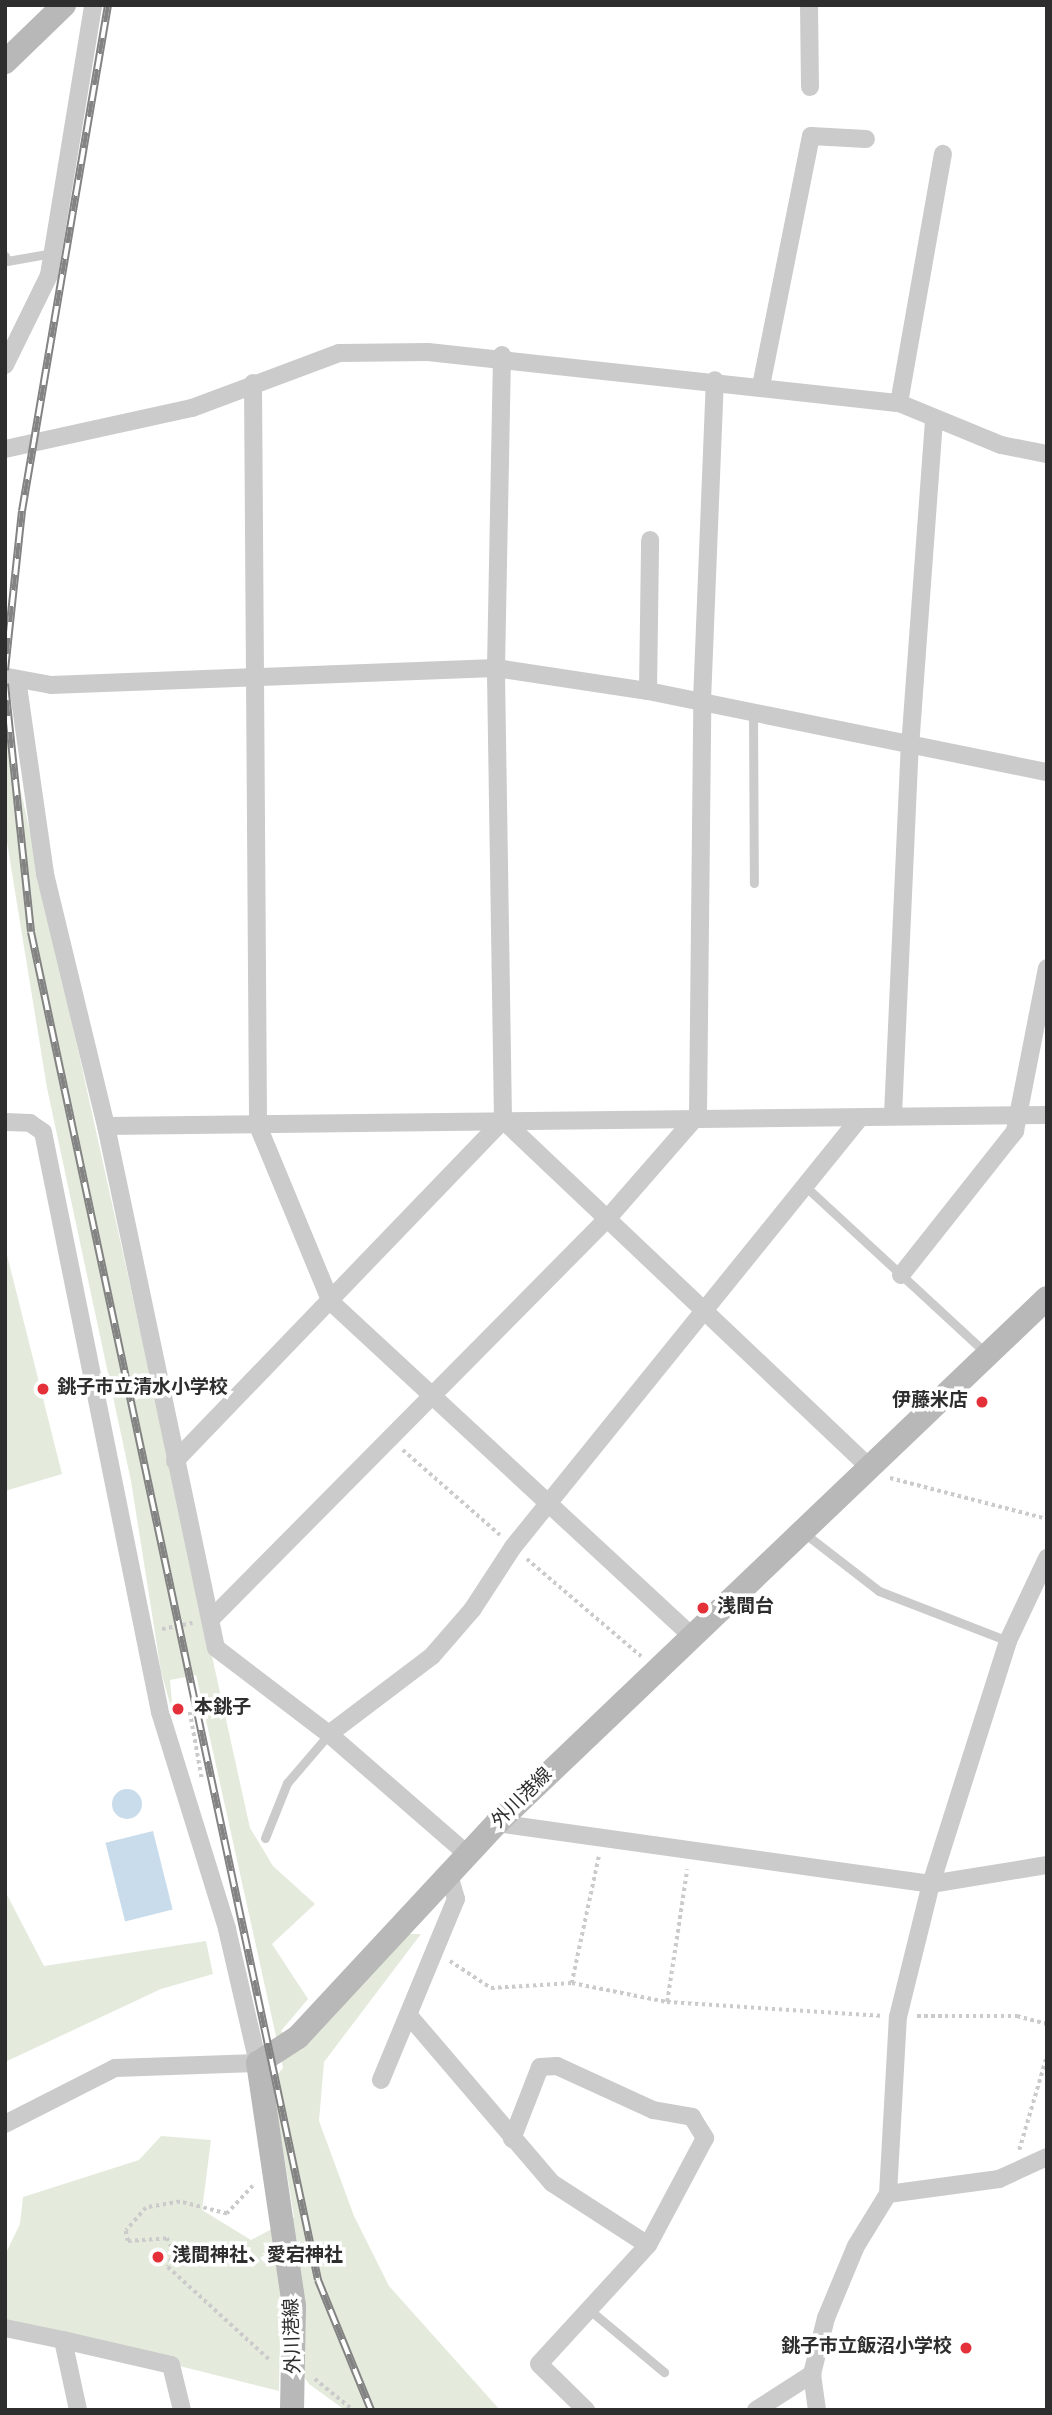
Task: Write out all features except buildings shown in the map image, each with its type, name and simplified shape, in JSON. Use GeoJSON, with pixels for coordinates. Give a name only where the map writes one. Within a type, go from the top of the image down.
{"type":"FeatureCollection","features":[{"type":"Feature","properties":{"kind":"main road"},"geometry":{"type":"LineString","coordinates":[[5,62],[64,5]]}},
{"type":"Feature","properties":{"kind":"main road","name":"外川港線"},"geometry":{"type":"LineString","coordinates":[[292,2410],[297,2372],[294,2306],[258,2063],[298,2037],[450,1878],[497,1823],[800,1530],[989,1356],[1047,1298]]}},
{"type":"Feature","properties":{"kind":"street"},"geometry":{"type":"LineString","coordinates":[[5,365],[38,309],[53,253],[93,5]]}},
{"type":"Feature","properties":{"kind":"street"},"geometry":{"type":"LineString","coordinates":[[809,5],[810,87]]}},
{"type":"Feature","properties":{"kind":"street"},"geometry":{"type":"LineString","coordinates":[[761,386],[811,136],[866,139]]}},
{"type":"Feature","properties":{"kind":"street"},"geometry":{"type":"LineString","coordinates":[[899,403],[943,154]]}},
{"type":"Feature","properties":{"kind":"street"},"geometry":{"type":"LineString","coordinates":[[5,449],[192,408],[339,353],[502,355],[899,403],[1000,445],[1047,454]]}},
{"type":"Feature","properties":{"kind":"street"},"geometry":{"type":"LineString","coordinates":[[175,1461],[331,1302],[503,1120],[496,668],[502,355]]}},
{"type":"Feature","properties":{"kind":"street"},"geometry":{"type":"LineString","coordinates":[[211,1619],[436,1395],[608,1218],[698,1115],[702,701],[715,380]]}},
{"type":"Feature","properties":{"kind":"street"},"geometry":{"type":"LineString","coordinates":[[253,383],[258,675],[258,1126],[331,1302],[436,1395],[690,1635]]}},
{"type":"Feature","properties":{"kind":"street"},"geometry":{"type":"LineString","coordinates":[[893,1115],[909,747],[934,418]]}},
{"type":"Feature","properties":{"kind":"street"},"geometry":{"type":"LineString","coordinates":[[648,691],[650,540]]}},
{"type":"Feature","properties":{"kind":"street"},"geometry":{"type":"LineString","coordinates":[[468,1855],[329,1734],[216,1648],[106,1126],[34,821],[11,678],[51,685],[496,668],[702,701],[909,747],[1047,772]]}},
{"type":"Feature","properties":{"kind":"street"},"geometry":{"type":"LineString","coordinates":[[901,1275],[1022,1115],[1047,968]]}},
{"type":"Feature","properties":{"kind":"street"},"geometry":{"type":"LineString","coordinates":[[106,1126],[258,1126],[698,1115],[859,1119],[893,1115],[1047,1115]]}},
{"type":"Feature","properties":{"kind":"street"},"geometry":{"type":"LineString","coordinates":[[329,1734],[432,1656],[859,1119]]}},
{"type":"Feature","properties":{"kind":"street"},"geometry":{"type":"LineString","coordinates":[[503,1120],[869,1467]]}},
{"type":"Feature","properties":{"kind":"street"},"geometry":{"type":"LineString","coordinates":[[5,1122],[30,1123],[43,1132],[143,1633],[258,2063],[115,2068],[5,2124]]}},
{"type":"Feature","properties":{"kind":"street"},"geometry":{"type":"LineString","coordinates":[[817,2410],[812,2374],[847,2266],[888,2194],[898,2017],[931,1884],[1008,1641],[1047,1558]]}},
{"type":"Feature","properties":{"kind":"street"},"geometry":{"type":"LineString","coordinates":[[497,1823],[931,1884],[1047,1865]]}},
{"type":"Feature","properties":{"kind":"street"},"geometry":{"type":"LineString","coordinates":[[381,2080],[411,2018],[456,1899],[450,1878]]}},
{"type":"Feature","properties":{"kind":"street"},"geometry":{"type":"LineString","coordinates":[[411,2018],[552,2183],[648,2245]]}},
{"type":"Feature","properties":{"kind":"street"},"geometry":{"type":"LineString","coordinates":[[512,2139],[540,2067],[557,2066],[653,2110],[692,2117],[705,2138],[648,2245],[592,2312],[539,2364],[586,2410]]}},
{"type":"Feature","properties":{"kind":"street"},"geometry":{"type":"LineString","coordinates":[[888,2194],[1013,2173],[1047,2157]]}},
{"type":"Feature","properties":{"kind":"street"},"geometry":{"type":"LineString","coordinates":[[5,2328],[171,2365],[181,2410]]}},
{"type":"Feature","properties":{"kind":"street"},"geometry":{"type":"LineString","coordinates":[[63,2340],[78,2410]]}},
{"type":"Feature","properties":{"kind":"street"},"geometry":{"type":"LineString","coordinates":[[756,2410],[812,2374]]}},
{"type":"Feature","properties":{"kind":"lane"},"geometry":{"type":"LineString","coordinates":[[5,256],[7,261],[53,253]]}},
{"type":"Feature","properties":{"kind":"lane"},"geometry":{"type":"LineString","coordinates":[[753,712],[754,884]]}},
{"type":"Feature","properties":{"kind":"lane"},"geometry":{"type":"LineString","coordinates":[[806,1187],[989,1356]]}},
{"type":"Feature","properties":{"kind":"lane"},"geometry":{"type":"LineString","coordinates":[[800,1530],[878,1591],[1008,1641]]}},
{"type":"Feature","properties":{"kind":"lane"},"geometry":{"type":"LineString","coordinates":[[265,1838],[287,1783],[329,1734]]}},
{"type":"Feature","properties":{"kind":"lane"},"geometry":{"type":"LineString","coordinates":[[592,2312],[664,2372]]}},
{"type":"Feature","properties":{"kind":"path"},"geometry":{"type":"LineString","coordinates":[[869,1467],[959,1500],[1047,1519]]}},
{"type":"Feature","properties":{"kind":"path"},"geometry":{"type":"LineString","coordinates":[[143,1633],[191,1623]]}},
{"type":"Feature","properties":{"kind":"path"},"geometry":{"type":"LineString","coordinates":[[572,1983],[604,1837]]}},
{"type":"Feature","properties":{"kind":"path"},"geometry":{"type":"LineString","coordinates":[[667,2002],[690,1849]]}},
{"type":"Feature","properties":{"kind":"path"},"geometry":{"type":"LineString","coordinates":[[436,1951],[491,1988],[572,1983],[667,2002],[898,2017],[1017,2017],[1047,2024]]}},
{"type":"Feature","properties":{"kind":"path"},"geometry":{"type":"LineString","coordinates":[[1013,2173],[1047,2055]]}},
{"type":"Feature","properties":{"kind":"path"},"geometry":{"type":"LineString","coordinates":[[265,2356],[168,2267],[174,2253],[167,2238],[128,2241],[126,2231],[146,2208],[180,2202],[227,2214],[243,2204],[258,2178],[274,2173]]}},
{"type":"Feature","properties":{"kind":"path"},"geometry":{"type":"LineString","coordinates":[[297,2372],[328,2385],[353,2410]]}},
{"type":"Feature","properties":{"kind":"green space"},"geometry":{"type":"Polygon","coordinates":[[[5,719],[250,1828],[273,1866],[315,1904],[272,1944],[308,1999],[281,2031],[300,2049],[403,1934],[421,1934],[324,2062],[319,2121],[354,2216],[389,2286],[500,2410],[345,2410],[309,2384],[280,2342],[279,2391],[5,2322],[5,2255],[20,2224],[23,2197],[139,2160],[161,2136],[211,2140],[202,2210],[251,2240],[294,2217],[272,2081],[283,2068],[196,1675],[170,1680],[173,1715],[161,1671],[131,1481],[47,1088],[5,830],[5,719]]]}},
{"type":"Feature","properties":{"kind":"green space"},"geometry":{"type":"Polygon","coordinates":[[[5,1247],[62,1474],[5,1491],[5,1247]]]}},
{"type":"Feature","properties":{"kind":"green space"},"geometry":{"type":"Polygon","coordinates":[[[5,1891],[44,1966],[206,1941],[213,1974],[161,1989],[5,2062],[5,1891]]]}},
{"type":"Feature","properties":{"kind":"water"},"geometry":{"type":"Polygon","coordinates":[[[127,1789],[137,1794],[142,1804],[137,1814],[127,1819],[117,1814],[112,1804],[117,1794],[127,1789]]]}},
{"type":"Feature","properties":{"kind":"water"},"geometry":{"type":"Polygon","coordinates":[[[153,1831],[173,1910],[125,1921],[105,1843],[153,1831]]]}},
{"type":"Feature","properties":{"kind":"railway"},"geometry":{"type":"LineString","coordinates":[[5,670],[22,511],[108,5]]}},
{"type":"Feature","properties":{"kind":"railway"},"geometry":{"type":"LineString","coordinates":[[5,684],[31,932],[318,2280],[371,2410]]}},
{"type":"Feature","properties":{"kind":"place","name":"銚子市立清水小学校"},"geometry":{"type":"Point","coordinates":[43,1389]}},
{"type":"Feature","properties":{"kind":"place","name":"伊藤米店"},"geometry":{"type":"Point","coordinates":[982,1402]}},
{"type":"Feature","properties":{"kind":"place","name":"浅間台"},"geometry":{"type":"Point","coordinates":[703,1608]}},
{"type":"Feature","properties":{"kind":"place","name":"本銚子"},"geometry":{"type":"Point","coordinates":[178,1709]}},
{"type":"Feature","properties":{"kind":"place","name":"浅間神社、愛宕神社"},"geometry":{"type":"Point","coordinates":[158,2257]}},
{"type":"Feature","properties":{"kind":"place","name":"銚子市立飯沼小学校"},"geometry":{"type":"Point","coordinates":[966,2348]}}]}
